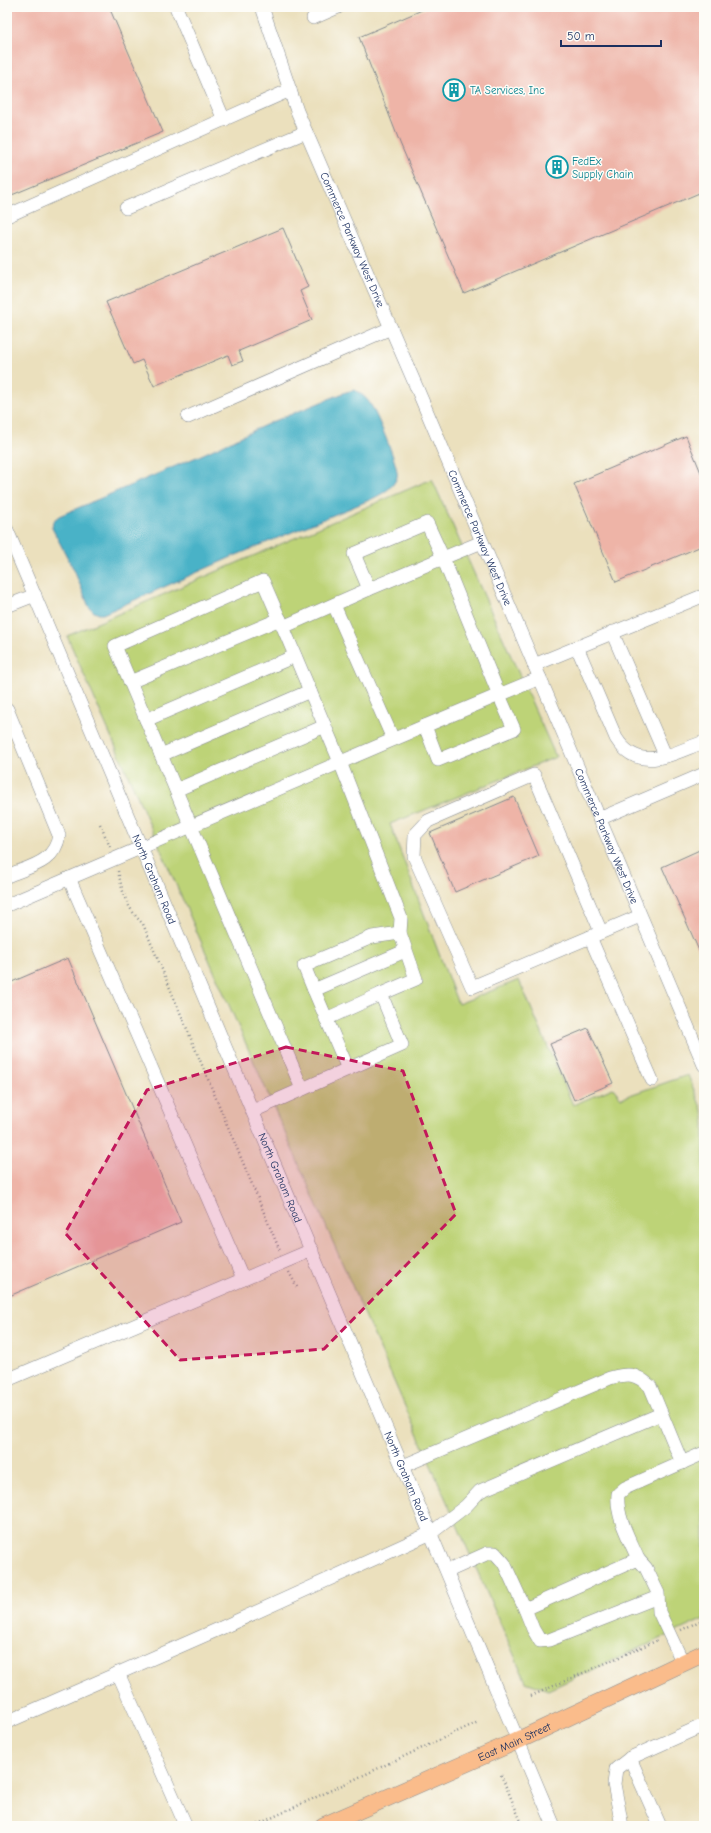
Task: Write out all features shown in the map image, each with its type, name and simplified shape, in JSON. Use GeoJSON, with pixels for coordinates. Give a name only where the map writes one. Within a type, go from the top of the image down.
{"type":"FeatureCollection","features":[{"type":"Feature","properties":{"kind":"main road","name":"East Main Street"},"geometry":{"type":"LineString","coordinates":[[323,1826],[519,1740],[704,1653]]}},
{"type":"Feature","properties":{"kind":"street"},"geometry":{"type":"LineString","coordinates":[[176,7],[224,120]]}},
{"type":"Feature","properties":{"kind":"street","name":"Commerce Parkway West Drive"},"geometry":{"type":"LineString","coordinates":[[262,7],[306,132],[391,328],[640,916],[700,1046],[704,1065]]}},
{"type":"Feature","properties":{"kind":"street"},"geometry":{"type":"LineString","coordinates":[[313,18],[338,7]]}},
{"type":"Feature","properties":{"kind":"street"},"geometry":{"type":"LineString","coordinates":[[7,216],[290,90]]}},
{"type":"Feature","properties":{"kind":"street"},"geometry":{"type":"LineString","coordinates":[[126,208],[306,132]]}},
{"type":"Feature","properties":{"kind":"street"},"geometry":{"type":"LineString","coordinates":[[188,417],[391,328]]}},
{"type":"Feature","properties":{"kind":"street"},"geometry":{"type":"LineString","coordinates":[[369,589],[354,554],[427,523],[514,729],[438,760],[424,726]]}},
{"type":"Feature","properties":{"kind":"street","name":"North Graham Road"},"geometry":{"type":"LineString","coordinates":[[7,530],[432,1533],[554,1826]]}},
{"type":"Feature","properties":{"kind":"street"},"geometry":{"type":"LineString","coordinates":[[130,682],[334,604],[482,542]]}},
{"type":"Feature","properties":{"kind":"street"},"geometry":{"type":"LineString","coordinates":[[302,1089],[115,646],[263,582],[340,762],[401,918],[400,932],[405,951],[416,979],[326,1019]]}},
{"type":"Feature","properties":{"kind":"street"},"geometry":{"type":"LineString","coordinates":[[7,606],[35,595]]}},
{"type":"Feature","properties":{"kind":"street"},"geometry":{"type":"LineString","coordinates":[[534,665],[700,597],[704,598]]}},
{"type":"Feature","properties":{"kind":"street"},"geometry":{"type":"LineString","coordinates":[[334,604],[393,739]]}},
{"type":"Feature","properties":{"kind":"street"},"geometry":{"type":"LineString","coordinates":[[612,632],[665,755]]}},
{"type":"Feature","properties":{"kind":"street"},"geometry":{"type":"LineString","coordinates":[[577,647],[622,747],[633,755],[650,760],[704,742]]}},
{"type":"Feature","properties":{"kind":"street"},"geometry":{"type":"LineString","coordinates":[[146,720],[295,656]]}},
{"type":"Feature","properties":{"kind":"street"},"geometry":{"type":"LineString","coordinates":[[7,905],[393,739],[540,678]]}},
{"type":"Feature","properties":{"kind":"street"},"geometry":{"type":"LineString","coordinates":[[161,755],[310,691]]}},
{"type":"Feature","properties":{"kind":"street"},"geometry":{"type":"LineString","coordinates":[[7,709],[59,836],[58,846],[50,857],[7,876]]}},
{"type":"Feature","properties":{"kind":"street"},"geometry":{"type":"LineString","coordinates":[[176,790],[325,726]]}},
{"type":"Feature","properties":{"kind":"street"},"geometry":{"type":"LineString","coordinates":[[599,819],[704,774]]}},
{"type":"Feature","properties":{"kind":"street"},"geometry":{"type":"LineString","coordinates":[[640,916],[596,935],[472,987],[414,856],[415,835],[428,821],[534,775],[596,935],[652,1080]]}},
{"type":"Feature","properties":{"kind":"street"},"geometry":{"type":"LineString","coordinates":[[69,878],[243,1279]]}},
{"type":"Feature","properties":{"kind":"street"},"geometry":{"type":"LineString","coordinates":[[348,1069],[304,966],[372,937],[400,932]]}},
{"type":"Feature","properties":{"kind":"street"},"geometry":{"type":"LineString","coordinates":[[314,990],[405,951]]}},
{"type":"Feature","properties":{"kind":"street"},"geometry":{"type":"LineString","coordinates":[[253,1111],[402,1045],[381,994]]}},
{"type":"Feature","properties":{"kind":"street"},"geometry":{"type":"LineString","coordinates":[[7,1380],[312,1250]]}},
{"type":"Feature","properties":{"kind":"street"},"geometry":{"type":"LineString","coordinates":[[403,1466],[610,1378],[628,1373],[641,1378],[650,1386],[682,1463]]}},
{"type":"Feature","properties":{"kind":"street"},"geometry":{"type":"LineString","coordinates":[[7,1722],[432,1533],[466,1506],[480,1491],[661,1414]]}},
{"type":"Feature","properties":{"kind":"street"},"geometry":{"type":"LineString","coordinates":[[683,1663],[659,1612],[658,1593],[646,1568],[638,1559],[620,1517],[617,1504],[618,1494],[625,1488],[704,1453]]}},
{"type":"Feature","properties":{"kind":"street"},"geometry":{"type":"LineString","coordinates":[[448,1571],[488,1553],[495,1554],[504,1563],[533,1629],[540,1641],[549,1640],[658,1597]]}},
{"type":"Feature","properties":{"kind":"street"},"geometry":{"type":"LineString","coordinates":[[525,1609],[638,1559]]}},
{"type":"Feature","properties":{"kind":"street"},"geometry":{"type":"LineString","coordinates":[[118,1673],[186,1826]]}},
{"type":"Feature","properties":{"kind":"street"},"geometry":{"type":"LineString","coordinates":[[622,1826],[614,1784],[616,1769],[630,1758],[704,1725]]}},
{"type":"Feature","properties":{"kind":"street"},"geometry":{"type":"LineString","coordinates":[[630,1758],[660,1826]]}},
{"type":"Feature","properties":{"kind":"path"},"geometry":{"type":"LineString","coordinates":[[100,824],[115,858],[124,899],[132,913],[143,924],[284,1262],[298,1289]]}},
{"type":"Feature","properties":{"kind":"path"},"geometry":{"type":"LineString","coordinates":[[531,1696],[704,1619]]}},
{"type":"Feature","properties":{"kind":"path"},"geometry":{"type":"LineString","coordinates":[[254,1826],[478,1722]]}},
{"type":"Feature","properties":{"kind":"path"},"geometry":{"type":"LineString","coordinates":[[501,1775],[523,1826]]}},
{"type":"Feature","properties":{"kind":"highlighted area"},"geometry":{"type":"Polygon","coordinates":[[[286,1047],[403,1071],[456,1214],[324,1349],[180,1360],[65,1233],[147,1090],[286,1047]]]}},
{"type":"Feature","properties":{"kind":"green space"},"geometry":{"type":"Polygon","coordinates":[[[432,479],[556,757],[390,824],[458,1004],[519,980],[573,1105],[613,1088],[621,1098],[688,1075],[704,1115],[704,1619],[548,1690],[526,1682],[67,636],[432,479]]]}},
{"type":"Feature","properties":{"kind":"water"},"geometry":{"type":"Polygon","coordinates":[[[355,390],[366,398],[371,405],[392,453],[397,477],[395,482],[387,490],[370,500],[234,556],[103,614],[94,612],[89,607],[74,570],[52,528],[53,521],[59,516],[199,456],[272,422],[346,392],[355,390]]]}},
{"type":"Feature","properties":{"kind":"building"},"geometry":{"type":"Polygon","coordinates":[[[7,7],[109,7],[163,132],[7,197],[7,7]]]}},
{"type":"Feature","properties":{"kind":"building","name":"FedEx Supply Chain"},"geometry":{"type":"Polygon","coordinates":[[[429,7],[704,7],[704,191],[464,293],[400,143],[359,37],[429,7]]]}},
{"type":"Feature","properties":{"kind":"building"},"geometry":{"type":"Polygon","coordinates":[[[283,228],[308,287],[300,291],[312,320],[239,351],[243,361],[232,365],[228,355],[154,386],[142,360],[133,364],[106,302],[283,228]]]}},
{"type":"Feature","properties":{"kind":"building"},"geometry":{"type":"Polygon","coordinates":[[[686,436],[704,480],[704,545],[616,582],[574,484],[686,436]]]}},
{"type":"Feature","properties":{"kind":"building"},"geometry":{"type":"Polygon","coordinates":[[[514,797],[539,856],[455,892],[430,833],[514,797]]]}},
{"type":"Feature","properties":{"kind":"building"},"geometry":{"type":"Polygon","coordinates":[[[704,848],[704,962],[662,867],[704,848]]]}},
{"type":"Feature","properties":{"kind":"building"},"geometry":{"type":"Polygon","coordinates":[[[68,958],[181,1222],[7,1297],[7,984],[68,958]]]}},
{"type":"Feature","properties":{"kind":"building"},"geometry":{"type":"Polygon","coordinates":[[[588,1028],[613,1083],[574,1100],[550,1044],[588,1028]]]}},
{"type":"Feature","properties":{"kind":"place","name":"TA Services, Inc"},"geometry":{"type":"Point","coordinates":[454,90]}},
{"type":"Feature","properties":{"kind":"place","name":"FedEx Supply Chain"},"geometry":{"type":"Point","coordinates":[557,167]}}]}
